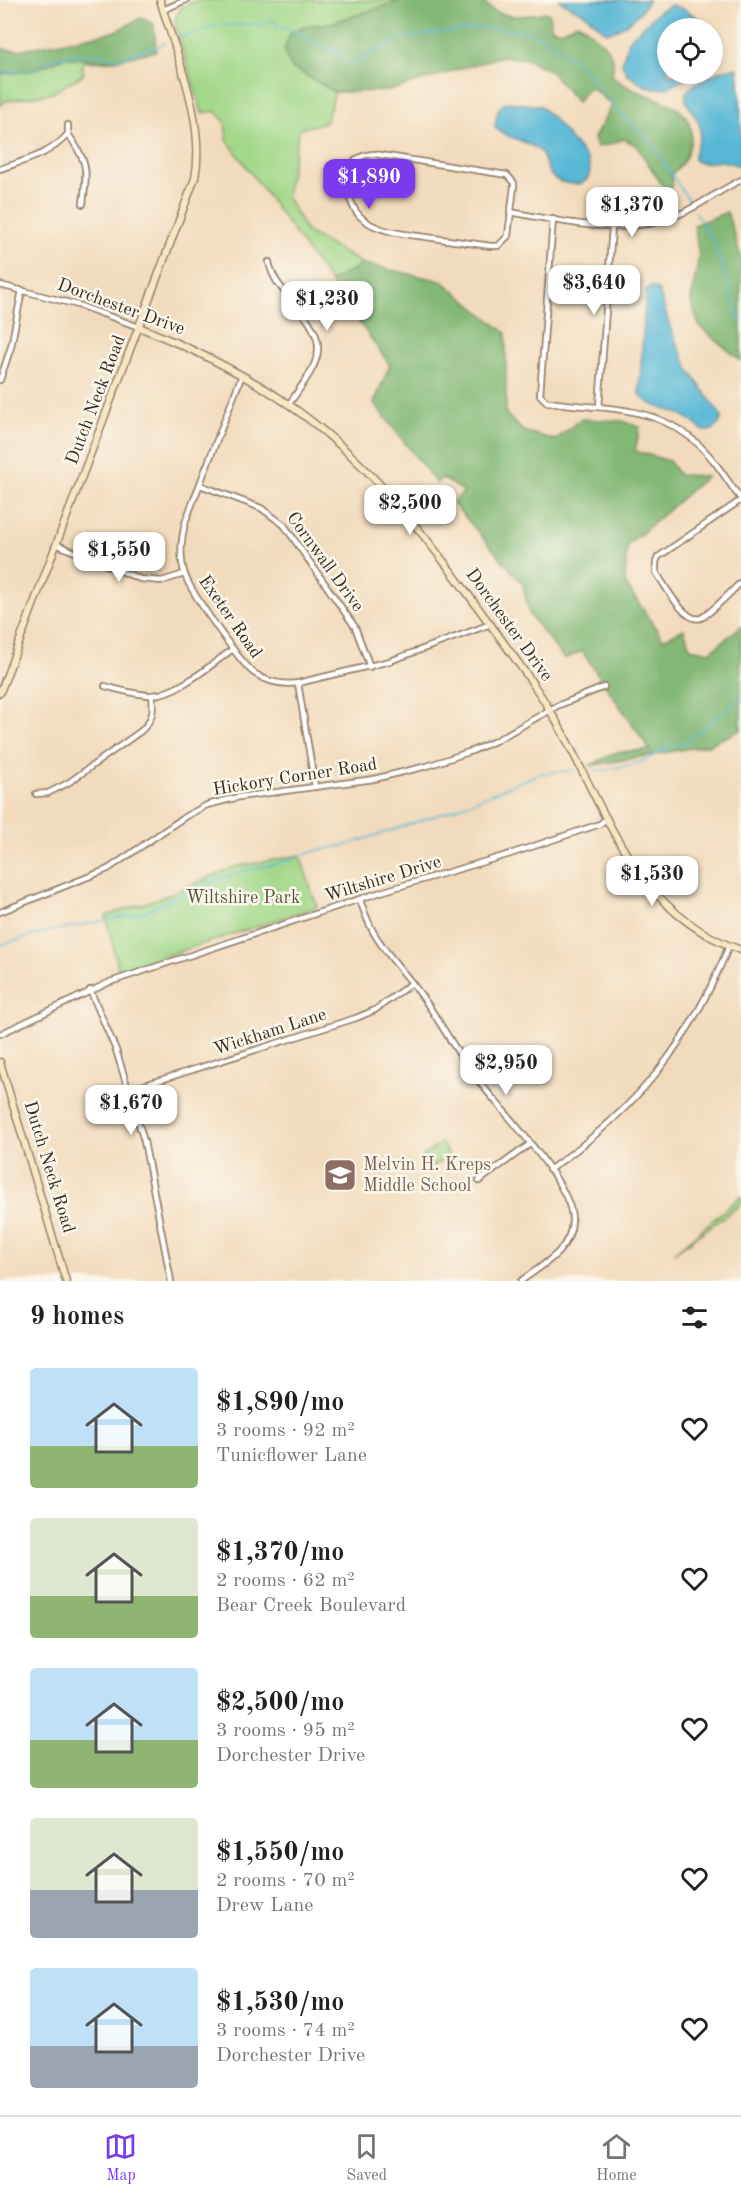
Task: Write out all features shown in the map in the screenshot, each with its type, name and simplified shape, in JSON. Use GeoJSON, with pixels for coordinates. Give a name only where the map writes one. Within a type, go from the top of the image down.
{"type":"FeatureCollection","features":[{"type":"Feature","properties":{"kind":"street","name":"Dutch Neck Road"},"geometry":{"type":"LineString","coordinates":[[0,693],[189,199],[195,178],[198,156],[195,118],[160,0]]}},
{"type":"Feature","properties":{"kind":"street"},"geometry":{"type":"LineString","coordinates":[[163,10],[186,0]]}},
{"type":"Feature","properties":{"kind":"street"},"geometry":{"type":"LineString","coordinates":[[68,125],[68,134],[86,165],[83,204]]}},
{"type":"Feature","properties":{"kind":"street"},"geometry":{"type":"LineString","coordinates":[[0,168],[48,151],[60,144],[68,134]]}},
{"type":"Feature","properties":{"kind":"street"},"geometry":{"type":"LineString","coordinates":[[374,154],[507,175],[514,183],[510,212],[508,236],[498,246],[386,232],[370,225],[353,208],[348,195],[349,171],[354,161],[362,155],[374,154]]}},
{"type":"Feature","properties":{"kind":"street"},"geometry":{"type":"LineString","coordinates":[[510,212],[612,227],[645,226],[681,214],[741,180]]}},
{"type":"Feature","properties":{"kind":"street"},"geometry":{"type":"LineString","coordinates":[[553,219],[540,395],[546,402],[614,407],[642,413],[668,422],[688,434],[707,452],[741,500],[658,557],[656,572],[684,613],[695,618],[704,616],[741,582]]}},
{"type":"Feature","properties":{"kind":"street"},"geometry":{"type":"LineString","coordinates":[[599,407],[612,227]]}},
{"type":"Feature","properties":{"kind":"street"},"geometry":{"type":"LineString","coordinates":[[269,262],[279,285],[313,326],[318,341],[317,357],[311,372],[288,404]]}},
{"type":"Feature","properties":{"kind":"street","name":"Dorchester Drive"},"geometry":{"type":"LineString","coordinates":[[0,285],[78,305],[140,327],[206,356],[288,404],[341,446],[389,492],[418,526],[491,624],[573,747],[630,861],[652,891],[687,921],[729,946],[741,950]]}},
{"type":"Feature","properties":{"kind":"street"},"geometry":{"type":"LineString","coordinates":[[0,380],[11,346],[22,290]]}},
{"type":"Feature","properties":{"kind":"street","name":"Exeter Road"},"geometry":{"type":"LineString","coordinates":[[242,375],[182,537],[181,557],[184,574],[193,591],[244,664],[264,679],[283,684],[298,683],[370,667],[491,624]]}},
{"type":"Feature","properties":{"kind":"street","name":"Cornwall Drive"},"geometry":{"type":"LineString","coordinates":[[200,484],[261,507],[284,525],[351,621],[360,637],[370,667]]}},
{"type":"Feature","properties":{"kind":"street"},"geometry":{"type":"LineString","coordinates":[[58,544],[140,579],[162,580],[184,574]]}},
{"type":"Feature","properties":{"kind":"street"},"geometry":{"type":"LineString","coordinates":[[105,686],[152,695],[178,687],[233,649]]}},
{"type":"Feature","properties":{"kind":"street"},"geometry":{"type":"LineString","coordinates":[[298,683],[310,744],[315,787]]}},
{"type":"Feature","properties":{"kind":"street","name":"Hickory Corner Road"},"geometry":{"type":"LineString","coordinates":[[0,912],[108,869],[186,816],[207,805],[239,797],[401,773],[472,751],[507,735],[550,710],[604,687]]}},
{"type":"Feature","properties":{"kind":"street"},"geometry":{"type":"LineString","coordinates":[[36,794],[48,793],[68,783],[141,731],[148,724],[153,713],[152,695]]}},
{"type":"Feature","properties":{"kind":"street","name":"Wiltshire Drive"},"geometry":{"type":"LineString","coordinates":[[0,1034],[90,990],[132,974],[524,850],[600,824],[608,818]]}},
{"type":"Feature","properties":{"kind":"street"},"geometry":{"type":"LineString","coordinates":[[360,900],[367,921],[379,942],[412,983],[466,1065],[549,1170],[570,1205],[571,1230],[561,1251],[521,1281]]}},
{"type":"Feature","properties":{"kind":"street"},"geometry":{"type":"LineString","coordinates":[[549,1170],[602,1131],[651,1081],[693,1023],[729,946]]}},
{"type":"Feature","properties":{"kind":"street","name":"Wickham Lane"},"geometry":{"type":"LineString","coordinates":[[129,1090],[368,1013],[412,983]]}},
{"type":"Feature","properties":{"kind":"street"},"geometry":{"type":"LineString","coordinates":[[90,990],[116,1050],[144,1141],[171,1281]]}},
{"type":"Feature","properties":{"kind":"street","name":"Dutch Neck Road"},"geometry":{"type":"LineString","coordinates":[[0,1062],[66,1281]]}},
{"type":"Feature","properties":{"kind":"street"},"geometry":{"type":"LineString","coordinates":[[479,1181],[530,1144]]}},
{"type":"Feature","properties":{"kind":"green space"},"geometry":{"type":"Polygon","coordinates":[[[196,0],[403,0],[332,23],[304,26],[291,67],[335,92],[326,122],[299,129],[286,196],[307,232],[363,264],[330,282],[227,140],[225,122],[215,111],[202,113],[174,21],[181,8],[196,0]]]}},
{"type":"Feature","properties":{"kind":"green space"},"geometry":{"type":"Polygon","coordinates":[[[403,0],[481,0],[495,11],[511,16],[545,12],[550,15],[551,28],[561,31],[577,23],[587,29],[598,38],[611,55],[612,75],[636,91],[664,101],[685,116],[691,128],[690,144],[684,161],[671,174],[673,186],[667,189],[662,185],[636,145],[624,139],[597,147],[594,138],[612,105],[593,89],[587,89],[577,102],[549,70],[526,59],[502,56],[388,91],[335,92],[291,67],[284,51],[290,34],[304,26],[332,23],[403,0]]]}},
{"type":"Feature","properties":{"kind":"green space"},"geometry":{"type":"Polygon","coordinates":[[[141,18],[154,24],[156,51],[111,61],[65,57],[31,71],[0,74],[0,49],[19,50],[114,32],[141,18]]]}},
{"type":"Feature","properties":{"kind":"green space"},"geometry":{"type":"Polygon","coordinates":[[[65,57],[111,61],[83,62],[83,75],[52,93],[6,101],[0,106],[0,74],[31,71],[65,57]]]}},
{"type":"Feature","properties":{"kind":"green space"},"geometry":{"type":"Polygon","coordinates":[[[727,212],[741,257],[741,361],[699,326],[691,301],[699,256],[694,225],[727,212]]]}},
{"type":"Feature","properties":{"kind":"green space"},"geometry":{"type":"Polygon","coordinates":[[[363,264],[442,281],[506,333],[506,414],[523,431],[555,440],[581,419],[622,421],[640,427],[635,451],[669,461],[679,475],[707,476],[627,546],[625,583],[663,639],[684,629],[690,648],[710,652],[741,626],[741,730],[708,745],[589,766],[617,752],[650,750],[582,651],[564,659],[529,614],[523,584],[453,503],[464,491],[442,478],[436,483],[374,403],[390,365],[330,282],[363,264]]]}},
{"type":"Feature","properties":{"kind":"green space","name":"Wiltshire Park"},"geometry":{"type":"Polygon","coordinates":[[[300,855],[317,907],[119,971],[106,916],[163,897],[234,867],[300,855]]]}},
{"type":"Feature","properties":{"kind":"green space"},"geometry":{"type":"Polygon","coordinates":[[[441,1143],[449,1155],[431,1168],[423,1156],[441,1143]]]}},
{"type":"Feature","properties":{"kind":"green space"},"geometry":{"type":"Polygon","coordinates":[[[741,1196],[741,1204],[674,1253],[741,1196]]]}},
{"type":"Feature","properties":{"kind":"water"},"geometry":{"type":"Polygon","coordinates":[[[558,0],[649,0],[630,21],[619,29],[606,32],[584,13],[558,0]]]}},
{"type":"Feature","properties":{"kind":"water"},"geometry":{"type":"Polygon","coordinates":[[[671,5],[697,18],[657,18],[657,84],[674,84],[667,88],[653,89],[627,74],[622,63],[629,40],[659,11],[671,5]]]}},
{"type":"Feature","properties":{"kind":"water"},"geometry":{"type":"Polygon","coordinates":[[[737,68],[738,75],[741,166],[722,161],[700,163],[694,160],[694,156],[701,132],[697,118],[687,101],[686,92],[696,84],[723,84],[723,70],[737,68]]]}},
{"type":"Feature","properties":{"kind":"water"},"geometry":{"type":"Polygon","coordinates":[[[508,102],[540,106],[552,117],[588,160],[590,174],[588,178],[574,184],[557,180],[550,174],[537,149],[499,131],[495,127],[498,112],[501,106],[508,102]]]}},
{"type":"Feature","properties":{"kind":"water"},"geometry":{"type":"Polygon","coordinates":[[[650,287],[659,291],[671,330],[689,370],[722,417],[714,429],[705,431],[683,416],[655,406],[639,393],[646,291],[650,287]]]}},
{"type":"Feature","properties":{"kind":"waterway"},"geometry":{"type":"LineString","coordinates":[[179,38],[215,26],[257,24],[262,26],[269,20],[339,55],[344,61],[356,63],[398,39],[438,33],[481,28],[520,31],[542,37],[579,64],[627,121],[650,141],[689,201]]}},
{"type":"Feature","properties":{"kind":"waterway"},"geometry":{"type":"LineString","coordinates":[[0,72],[32,71],[48,60],[74,55],[98,54],[115,59],[144,49],[154,49],[165,43]]}},
{"type":"Feature","properties":{"kind":"waterway"},"geometry":{"type":"LineString","coordinates":[[696,213],[714,243],[741,323]]}},
{"type":"Feature","properties":{"kind":"waterway"},"geometry":{"type":"LineString","coordinates":[[593,770],[606,770],[642,762],[669,747],[686,742],[741,698]]}},
{"type":"Feature","properties":{"kind":"waterway"},"geometry":{"type":"LineString","coordinates":[[0,945],[46,932],[142,913],[212,881],[239,872],[276,864],[315,851],[347,845],[455,809],[538,774],[574,770]]}},
{"type":"Feature","properties":{"kind":"place","name":"Melvin H. Kreps Middle School"},"geometry":{"type":"Point","coordinates":[340,1175]}}]}
